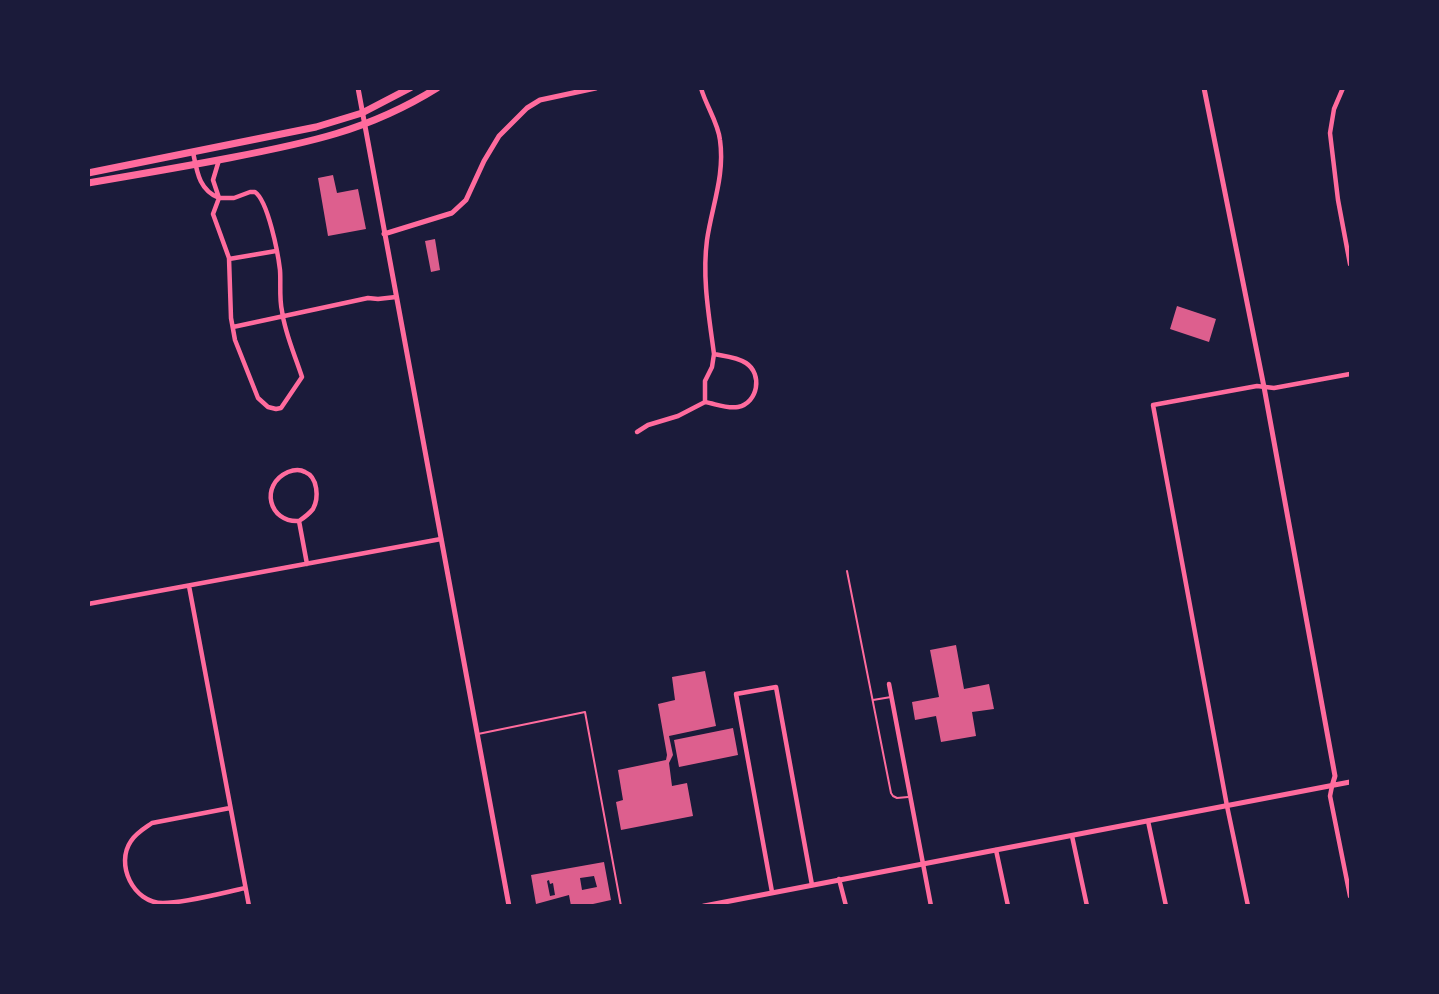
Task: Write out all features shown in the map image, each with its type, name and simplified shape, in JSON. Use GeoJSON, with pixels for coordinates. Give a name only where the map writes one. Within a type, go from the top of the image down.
{"type":"FeatureCollection","features":[{"type":"Feature","properties":{"kind":"main road"},"geometry":{"type":"LineString","coordinates":[[88,173],[298,132],[362,113],[410,88]]}},
{"type":"Feature","properties":{"kind":"main road"},"geometry":{"type":"LineString","coordinates":[[88,183],[196,165],[300,144],[365,125],[437,88]]}},
{"type":"Feature","properties":{"kind":"street"},"geometry":{"type":"LineString","coordinates":[[358,88],[509,906]]}},
{"type":"Feature","properties":{"kind":"street"},"geometry":{"type":"LineString","coordinates":[[384,234],[452,213],[466,200],[484,161],[499,136],[527,108],[540,100],[596,88]]}},
{"type":"Feature","properties":{"kind":"street"},"geometry":{"type":"LineString","coordinates":[[701,88],[720,138],[721,154],[716,202],[707,239],[704,272],[714,354],[712,367],[705,381],[705,402]]}},
{"type":"Feature","properties":{"kind":"street"},"geometry":{"type":"LineString","coordinates":[[1204,88],[1264,387],[1335,776],[1330,796],[1350,896]]}},
{"type":"Feature","properties":{"kind":"street"},"geometry":{"type":"LineString","coordinates":[[1343,88],[1334,109],[1330,133],[1338,200],[1350,264]]}},
{"type":"Feature","properties":{"kind":"street"},"geometry":{"type":"LineString","coordinates":[[193,152],[208,194],[219,198],[234,198],[250,192],[259,195],[276,251],[283,317],[302,377],[281,408],[268,407],[258,398],[236,340],[231,318],[229,259],[213,214],[219,198],[213,180],[219,160]]}},
{"type":"Feature","properties":{"kind":"street"},"geometry":{"type":"LineString","coordinates":[[229,259],[276,251]]}},
{"type":"Feature","properties":{"kind":"street"},"geometry":{"type":"LineString","coordinates":[[233,327],[368,298],[396,297]]}},
{"type":"Feature","properties":{"kind":"street"},"geometry":{"type":"LineString","coordinates":[[637,432],[648,425],[678,416],[705,402],[729,408],[746,404],[753,397],[757,382],[752,368],[739,359],[714,354]]}},
{"type":"Feature","properties":{"kind":"street"},"geometry":{"type":"LineString","coordinates":[[1248,906],[1227,806],[1153,405],[1257,386],[1274,388],[1350,374]]}},
{"type":"Feature","properties":{"kind":"street"},"geometry":{"type":"LineString","coordinates":[[299,470],[308,472],[313,479],[317,497],[308,515],[299,521],[291,521],[281,516],[271,502],[270,493],[273,484],[281,476],[290,471],[299,470]]}},
{"type":"Feature","properties":{"kind":"street"},"geometry":{"type":"LineString","coordinates":[[299,521],[307,564]]}},
{"type":"Feature","properties":{"kind":"street"},"geometry":{"type":"LineString","coordinates":[[88,604],[441,539]]}},
{"type":"Feature","properties":{"kind":"street"},"geometry":{"type":"LineString","coordinates":[[189,586],[249,906]]}},
{"type":"Feature","properties":{"kind":"street"},"geometry":{"type":"LineString","coordinates":[[889,684],[931,906]]}},
{"type":"Feature","properties":{"kind":"street"},"geometry":{"type":"LineString","coordinates":[[772,892],[736,694],[776,687],[812,885]]}},
{"type":"Feature","properties":{"kind":"street"},"geometry":{"type":"LineString","coordinates":[[704,906],[1350,782]]}},
{"type":"Feature","properties":{"kind":"street"},"geometry":{"type":"LineString","coordinates":[[230,808],[152,823],[131,841],[124,864],[136,891],[148,900],[161,903],[245,888]]}},
{"type":"Feature","properties":{"kind":"street"},"geometry":{"type":"LineString","coordinates":[[1148,821],[1166,906]]}},
{"type":"Feature","properties":{"kind":"street"},"geometry":{"type":"LineString","coordinates":[[1072,836],[1087,906]]}},
{"type":"Feature","properties":{"kind":"street"},"geometry":{"type":"LineString","coordinates":[[996,850],[1008,906]]}},
{"type":"Feature","properties":{"kind":"street"},"geometry":{"type":"LineString","coordinates":[[839,879],[846,906]]}},
{"type":"Feature","properties":{"kind":"lane"},"geometry":{"type":"LineString","coordinates":[[847,571],[893,796],[910,797]]}},
{"type":"Feature","properties":{"kind":"lane"},"geometry":{"type":"LineString","coordinates":[[873,700],[891,697]]}},
{"type":"Feature","properties":{"kind":"lane"},"geometry":{"type":"LineString","coordinates":[[478,734],[585,712],[621,906]]}},
{"type":"Feature","properties":{"kind":"building"},"geometry":{"type":"Polygon","coordinates":[[[333,175],[337,193],[358,189],[366,229],[328,236],[318,178],[333,175]]]}},
{"type":"Feature","properties":{"kind":"building"},"geometry":{"type":"Polygon","coordinates":[[[435,239],[440,270],[431,272],[425,241],[435,239]]]}},
{"type":"Feature","properties":{"kind":"building"},"geometry":{"type":"Polygon","coordinates":[[[1177,306],[1216,319],[1209,342],[1170,329],[1177,306]]]}},
{"type":"Feature","properties":{"kind":"building"},"geometry":{"type":"Polygon","coordinates":[[[956,645],[964,689],[989,684],[994,709],[972,712],[976,736],[941,742],[936,716],[915,720],[912,702],[939,697],[930,650],[956,645]]]}},
{"type":"Feature","properties":{"kind":"building"},"geometry":{"type":"Polygon","coordinates":[[[705,671],[716,726],[669,736],[673,755],[669,763],[672,786],[687,783],[693,816],[621,830],[616,802],[623,800],[618,770],[666,760],[658,704],[675,700],[672,677],[705,671]]]}},
{"type":"Feature","properties":{"kind":"building"},"geometry":{"type":"Polygon","coordinates":[[[733,728],[738,755],[679,767],[674,740],[733,728]]]}},
{"type":"Feature","properties":{"kind":"building"},"geometry":{"type":"Polygon","coordinates":[[[604,862],[611,900],[584,906],[571,906],[569,895],[536,904],[531,875],[604,862]],[[594,876],[580,878],[582,890],[597,887],[594,876]],[[549,880],[547,881],[550,896],[555,895],[553,883],[550,884],[549,880]]]}}]}
